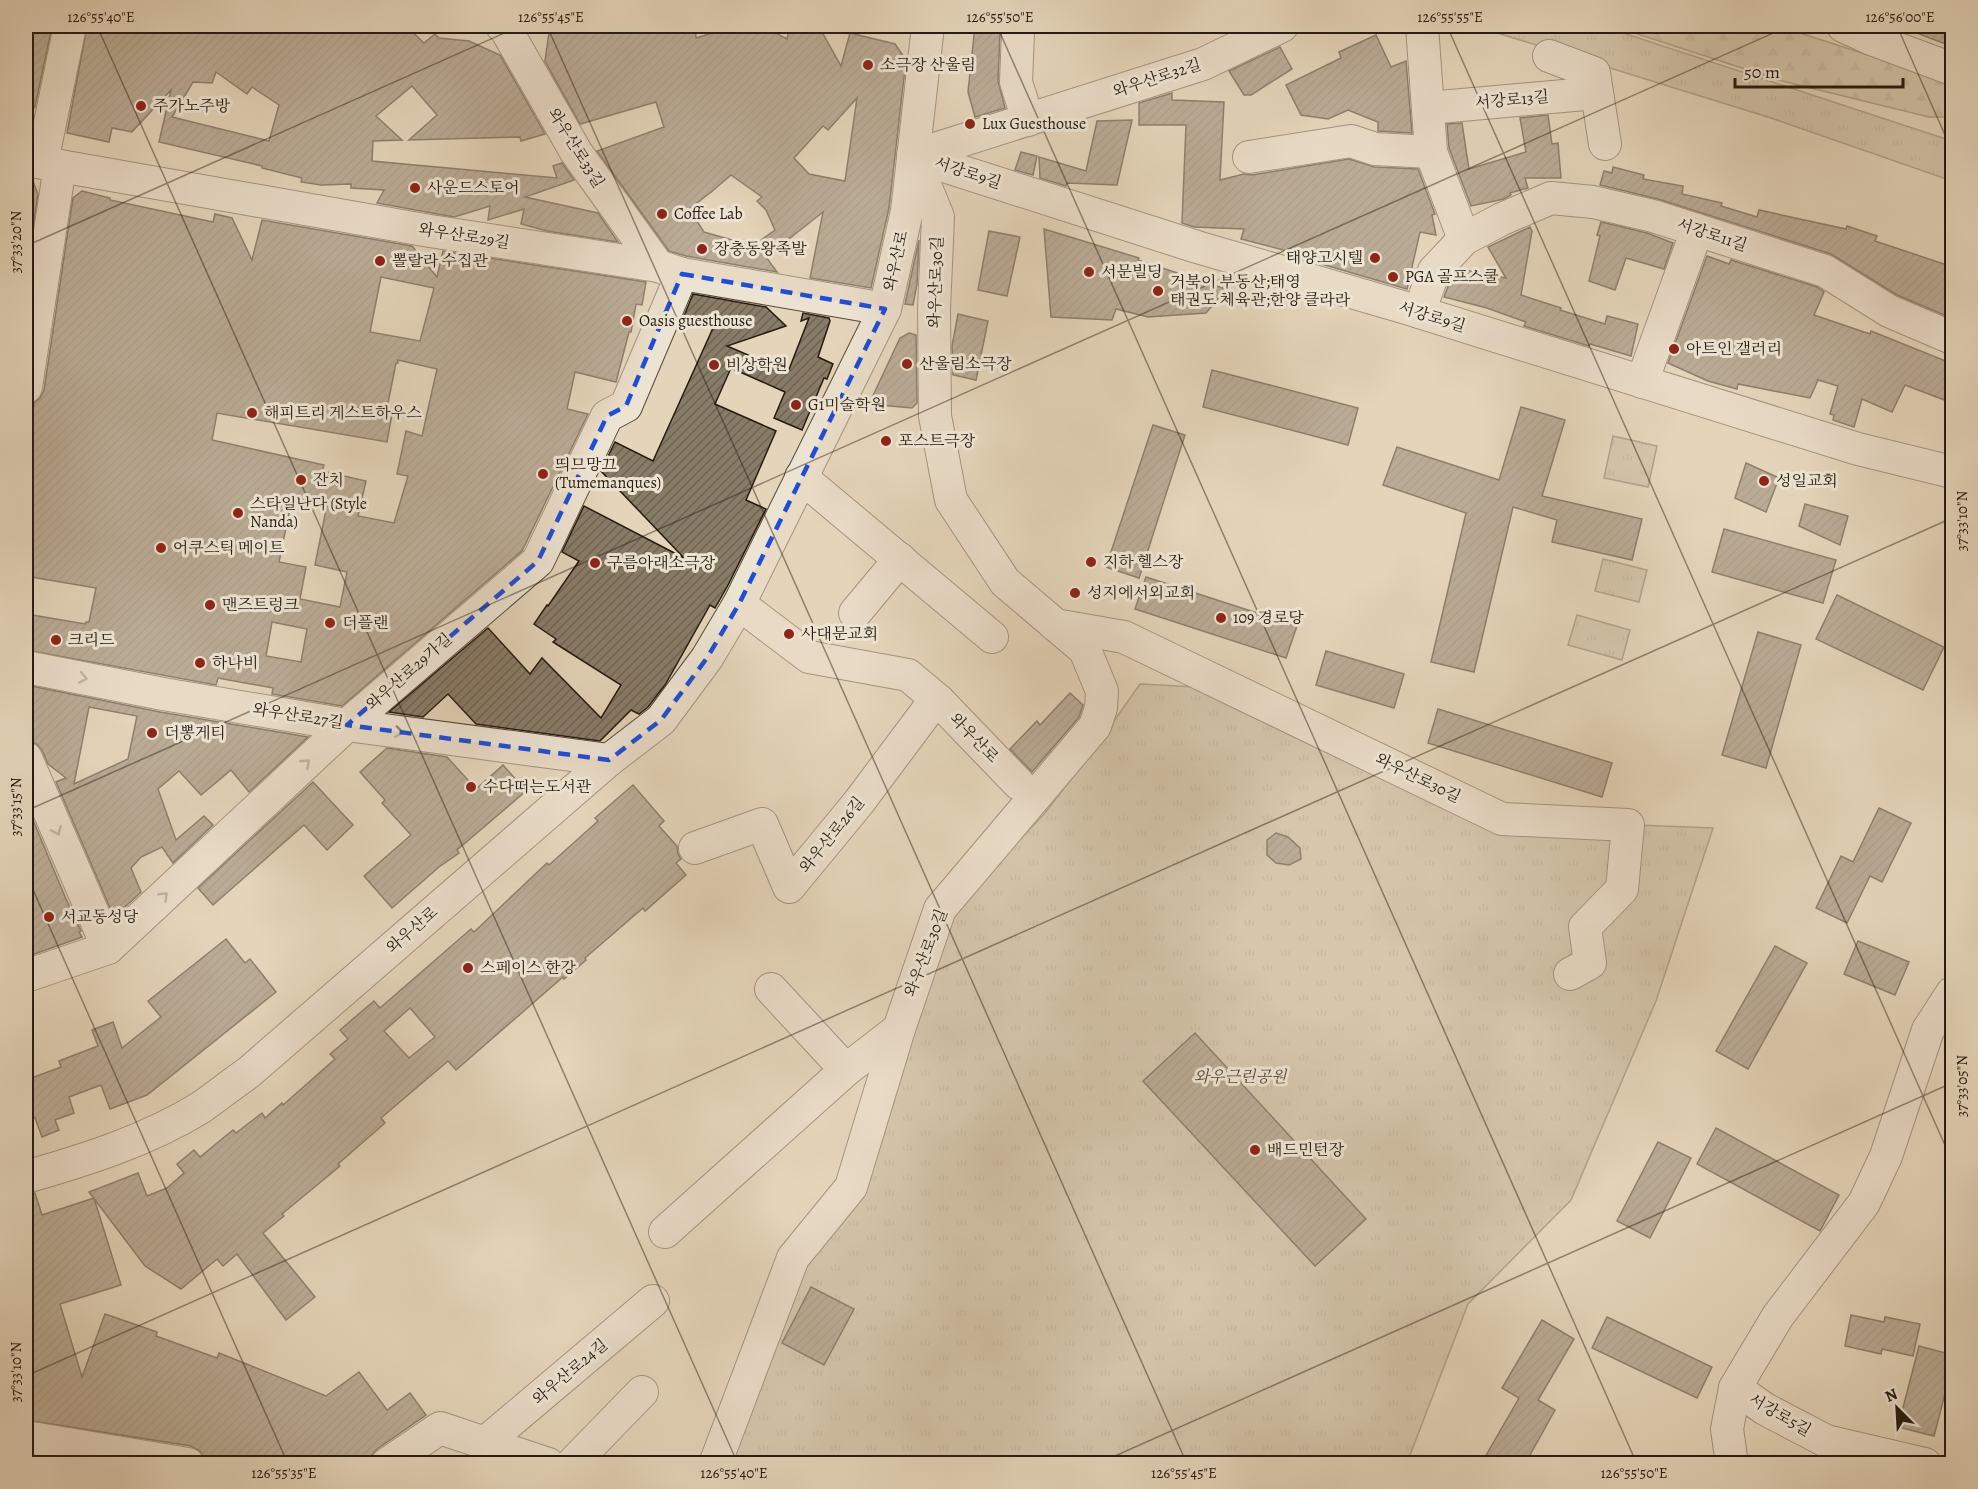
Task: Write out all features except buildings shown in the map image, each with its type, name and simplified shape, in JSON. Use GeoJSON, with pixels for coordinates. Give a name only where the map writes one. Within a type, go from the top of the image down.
{"type":"FeatureCollection","features":[{"type":"Feature","properties":{"kind":"street"},"geometry":{"type":"LineString","coordinates":[[26,387],[42,163],[70,26]]}},
{"type":"Feature","properties":{"kind":"street","name":"와우산로33길"},"geometry":{"type":"LineString","coordinates":[[501,26],[504,26],[576,152],[670,270]]}},
{"type":"Feature","properties":{"kind":"street","name":"와우산로"},"geometry":{"type":"LineString","coordinates":[[26,1175],[85,1160],[121,1147],[200,1108],[248,1073],[609,760],[661,720],[707,658],[739,604],[885,309],[907,211],[928,26]]}},
{"type":"Feature","properties":{"kind":"street","name":"와우산로32길"},"geometry":{"type":"LineString","coordinates":[[914,156],[1203,64],[1243,33],[1282,26]]}},
{"type":"Feature","properties":{"kind":"street"},"geometry":{"type":"LineString","coordinates":[[1422,26],[1431,152],[1464,240]]}},
{"type":"Feature","properties":{"kind":"street"},"geometry":{"type":"LineString","coordinates":[[1843,26],[1953,69]]}},
{"type":"Feature","properties":{"kind":"street"},"geometry":{"type":"LineString","coordinates":[[1018,33],[1016,82],[1028,120]]}},
{"type":"Feature","properties":{"kind":"street"},"geometry":{"type":"LineString","coordinates":[[1549,56],[1594,73],[1605,144]]}},
{"type":"Feature","properties":{"kind":"street","name":"서강로13길"},"geometry":{"type":"LineString","coordinates":[[1428,108],[1596,93]]}},
{"type":"Feature","properties":{"kind":"street"},"geometry":{"type":"LineString","coordinates":[[1249,157],[1351,141],[1375,149],[1431,152]]}},
{"type":"Feature","properties":{"kind":"street","name":"서강로9길"},"geometry":{"type":"LineString","coordinates":[[914,156],[1197,247],[1419,312],[1858,449],[1953,472]]}},
{"type":"Feature","properties":{"kind":"street","name":"와우산로30길"},"geometry":{"type":"LineString","coordinates":[[715,1464],[794,1258],[851,1187],[899,1029],[940,909],[1095,726],[1101,708],[1102,690],[1085,650],[1005,582],[951,501],[935,417],[934,310],[938,217],[914,156]]}},
{"type":"Feature","properties":{"kind":"street","name":"와우산로29길"},"geometry":{"type":"LineString","coordinates":[[42,163],[885,309]]}},
{"type":"Feature","properties":{"kind":"street","name":"서강로11길"},"geometry":{"type":"LineString","coordinates":[[1419,312],[1434,271],[1464,240],[1502,219],[1551,198],[1593,202],[1653,216],[1825,271],[1889,312],[1953,338]]}},
{"type":"Feature","properties":{"kind":"street"},"geometry":{"type":"LineString","coordinates":[[1642,382],[1698,230]]}},
{"type":"Feature","properties":{"kind":"street","name":"와우산로29가길"},"geometry":{"type":"LineString","coordinates":[[26,976],[108,948],[347,724],[538,561],[607,416],[626,406],[670,270]]}},
{"type":"Feature","properties":{"kind":"street"},"geometry":{"type":"LineString","coordinates":[[801,477],[992,637]]}},
{"type":"Feature","properties":{"kind":"street"},"geometry":{"type":"LineString","coordinates":[[855,613],[900,559]]}},
{"type":"Feature","properties":{"kind":"street","name":"와우산로"},"geometry":{"type":"LineString","coordinates":[[739,604],[809,657],[908,675],[939,701],[1019,784]]}},
{"type":"Feature","properties":{"kind":"street","name":"와우산로30길"},"geometry":{"type":"LineString","coordinates":[[1054,624],[1124,638],[1502,819],[1628,825],[1622,889],[1585,927],[1590,963],[1570,974]]}},
{"type":"Feature","properties":{"kind":"street","name":"와우산로27길"},"geometry":{"type":"LineString","coordinates":[[26,667],[163,694],[347,724],[609,760]]}},
{"type":"Feature","properties":{"kind":"street","name":"와우산로26길"},"geometry":{"type":"LineString","coordinates":[[695,848],[762,824],[789,887],[859,802],[927,711],[939,701]]}},
{"type":"Feature","properties":{"kind":"street"},"geometry":{"type":"LineString","coordinates":[[26,758],[108,948]]}},
{"type":"Feature","properties":{"kind":"street"},"geometry":{"type":"LineString","coordinates":[[771,989],[846,1070]]}},
{"type":"Feature","properties":{"kind":"street"},"geometry":{"type":"LineString","coordinates":[[1732,1464],[1727,1429],[1734,1388],[1778,1316],[1864,1203],[1886,1156],[1928,1030],[1953,993]]}},
{"type":"Feature","properties":{"kind":"street"},"geometry":{"type":"LineString","coordinates":[[665,1232],[846,1070],[899,1029]]}},
{"type":"Feature","properties":{"kind":"street","name":"와우산로24길"},"geometry":{"type":"LineString","coordinates":[[486,1442],[653,1301]]}},
{"type":"Feature","properties":{"kind":"street","name":"서강로5길"},"geometry":{"type":"LineString","coordinates":[[1734,1388],[1822,1452],[1925,1464]]}},
{"type":"Feature","properties":{"kind":"street"},"geometry":{"type":"LineString","coordinates":[[572,1464],[642,1392]]}},
{"type":"Feature","properties":{"kind":"street"},"geometry":{"type":"LineString","coordinates":[[387,1464],[440,1428],[548,1464]]}},
{"type":"Feature","properties":{"kind":"street"},"geometry":{"type":"LineString","coordinates":[[26,1437],[188,1464]]}},
{"type":"Feature","properties":{"kind":"highlighted area"},"geometry":{"type":"Polygon","coordinates":[[[682,274],[885,309],[739,604],[707,658],[661,720],[609,760],[347,725],[538,561],[607,416],[626,406],[682,274]]]}},
{"type":"Feature","properties":{"kind":"green space"},"geometry":{"type":"Polygon","coordinates":[[[1475,26],[1602,26],[1952,141],[1952,181],[1771,118],[1475,26]]]}},
{"type":"Feature","properties":{"kind":"green space"},"geometry":{"type":"Polygon","coordinates":[[[1613,26],[1788,26],[1803,34],[1952,82],[1952,117],[1929,117],[1782,81],[1613,26]]]}},
{"type":"Feature","properties":{"kind":"green space"},"geometry":{"type":"Polygon","coordinates":[[[1613,436],[1657,446],[1648,487],[1604,478],[1613,436]]]}},
{"type":"Feature","properties":{"kind":"green space"},"geometry":{"type":"Polygon","coordinates":[[[1603,559],[1647,570],[1639,602],[1595,591],[1603,559]]]}},
{"type":"Feature","properties":{"kind":"green space"},"geometry":{"type":"Polygon","coordinates":[[[1577,615],[1630,630],[1622,660],[1568,645],[1577,615]]]}},
{"type":"Feature","properties":{"kind":"green space","name":"와우근린공원"},"geometry":{"type":"Polygon","coordinates":[[[1140,684],[1215,688],[1498,825],[1636,825],[1713,828],[1656,1001],[1571,1200],[1468,1304],[1407,1463],[717,1464],[809,1259],[939,926],[1045,813],[1140,684]]]}},
{"type":"Feature","properties":{"kind":"place","name":"소극장 산울림"},"geometry":{"type":"Point","coordinates":[868,65]}},
{"type":"Feature","properties":{"kind":"place","name":"주가노주방"},"geometry":{"type":"Point","coordinates":[141,106]}},
{"type":"Feature","properties":{"kind":"place","name":"Lux Guesthouse"},"geometry":{"type":"Point","coordinates":[970,124]}},
{"type":"Feature","properties":{"kind":"place","name":"사운드스토어"},"geometry":{"type":"Point","coordinates":[415,188]}},
{"type":"Feature","properties":{"kind":"place","name":"Coffee Lab"},"geometry":{"type":"Point","coordinates":[662,214]}},
{"type":"Feature","properties":{"kind":"place","name":"장충동왕족발"},"geometry":{"type":"Point","coordinates":[702,249]}},
{"type":"Feature","properties":{"kind":"place","name":"태양고시텔"},"geometry":{"type":"Point","coordinates":[1375,258]}},
{"type":"Feature","properties":{"kind":"place","name":"뽈랄라 수집관"},"geometry":{"type":"Point","coordinates":[380,261]}},
{"type":"Feature","properties":{"kind":"place","name":"서문빌딩"},"geometry":{"type":"Point","coordinates":[1089,272]}},
{"type":"Feature","properties":{"kind":"place","name":"PGA 골프스쿨"},"geometry":{"type":"Point","coordinates":[1393,277]}},
{"type":"Feature","properties":{"kind":"place","name":"거북이 부동산;태영 태권도 체육관;한양 클라라"},"geometry":{"type":"Point","coordinates":[1158,291]}},
{"type":"Feature","properties":{"kind":"place","name":"Oasis guesthouse"},"geometry":{"type":"Point","coordinates":[627,321]}},
{"type":"Feature","properties":{"kind":"place","name":"아트인 갤러리"},"geometry":{"type":"Point","coordinates":[1674,349]}},
{"type":"Feature","properties":{"kind":"place","name":"산울림소극장"},"geometry":{"type":"Point","coordinates":[907,364]}},
{"type":"Feature","properties":{"kind":"place","name":"비상학원"},"geometry":{"type":"Point","coordinates":[714,365]}},
{"type":"Feature","properties":{"kind":"place","name":"G1미술학원"},"geometry":{"type":"Point","coordinates":[796,405]}},
{"type":"Feature","properties":{"kind":"place","name":"해피트리 게스트하우스"},"geometry":{"type":"Point","coordinates":[252,413]}},
{"type":"Feature","properties":{"kind":"place","name":"포스트극장"},"geometry":{"type":"Point","coordinates":[886,441]}},
{"type":"Feature","properties":{"kind":"place","name":"띄므망끄 (Tumemanques)"},"geometry":{"type":"Point","coordinates":[543,474]}},
{"type":"Feature","properties":{"kind":"place","name":"잔치"},"geometry":{"type":"Point","coordinates":[301,480]}},
{"type":"Feature","properties":{"kind":"place","name":"성일교회"},"geometry":{"type":"Point","coordinates":[1764,481]}},
{"type":"Feature","properties":{"kind":"place","name":"스타일난다 (Style Nanda)"},"geometry":{"type":"Point","coordinates":[238,513]}},
{"type":"Feature","properties":{"kind":"place","name":"어쿠스틱 메이트"},"geometry":{"type":"Point","coordinates":[161,548]}},
{"type":"Feature","properties":{"kind":"place","name":"지하 헬스장"},"geometry":{"type":"Point","coordinates":[1091,562]}},
{"type":"Feature","properties":{"kind":"place","name":"구름아래소극장"},"geometry":{"type":"Point","coordinates":[595,563]}},
{"type":"Feature","properties":{"kind":"place","name":"성지에서외교회"},"geometry":{"type":"Point","coordinates":[1075,593]}},
{"type":"Feature","properties":{"kind":"place","name":"맨즈트렁크"},"geometry":{"type":"Point","coordinates":[210,605]}},
{"type":"Feature","properties":{"kind":"place","name":"109 경로당"},"geometry":{"type":"Point","coordinates":[1221,618]}},
{"type":"Feature","properties":{"kind":"place","name":"더플랜"},"geometry":{"type":"Point","coordinates":[330,623]}},
{"type":"Feature","properties":{"kind":"place","name":"사대문교회"},"geometry":{"type":"Point","coordinates":[789,634]}},
{"type":"Feature","properties":{"kind":"place","name":"크리드"},"geometry":{"type":"Point","coordinates":[56,640]}},
{"type":"Feature","properties":{"kind":"place","name":"하나비"},"geometry":{"type":"Point","coordinates":[200,663]}},
{"type":"Feature","properties":{"kind":"place","name":"더뽕게티"},"geometry":{"type":"Point","coordinates":[152,733]}},
{"type":"Feature","properties":{"kind":"place","name":"수다떠는도서관"},"geometry":{"type":"Point","coordinates":[471,787]}},
{"type":"Feature","properties":{"kind":"place","name":"서교동성당"},"geometry":{"type":"Point","coordinates":[49,917]}},
{"type":"Feature","properties":{"kind":"place","name":"스페이스 한강"},"geometry":{"type":"Point","coordinates":[468,968]}},
{"type":"Feature","properties":{"kind":"place","name":"배드민턴장"},"geometry":{"type":"Point","coordinates":[1255,1150]}}]}
